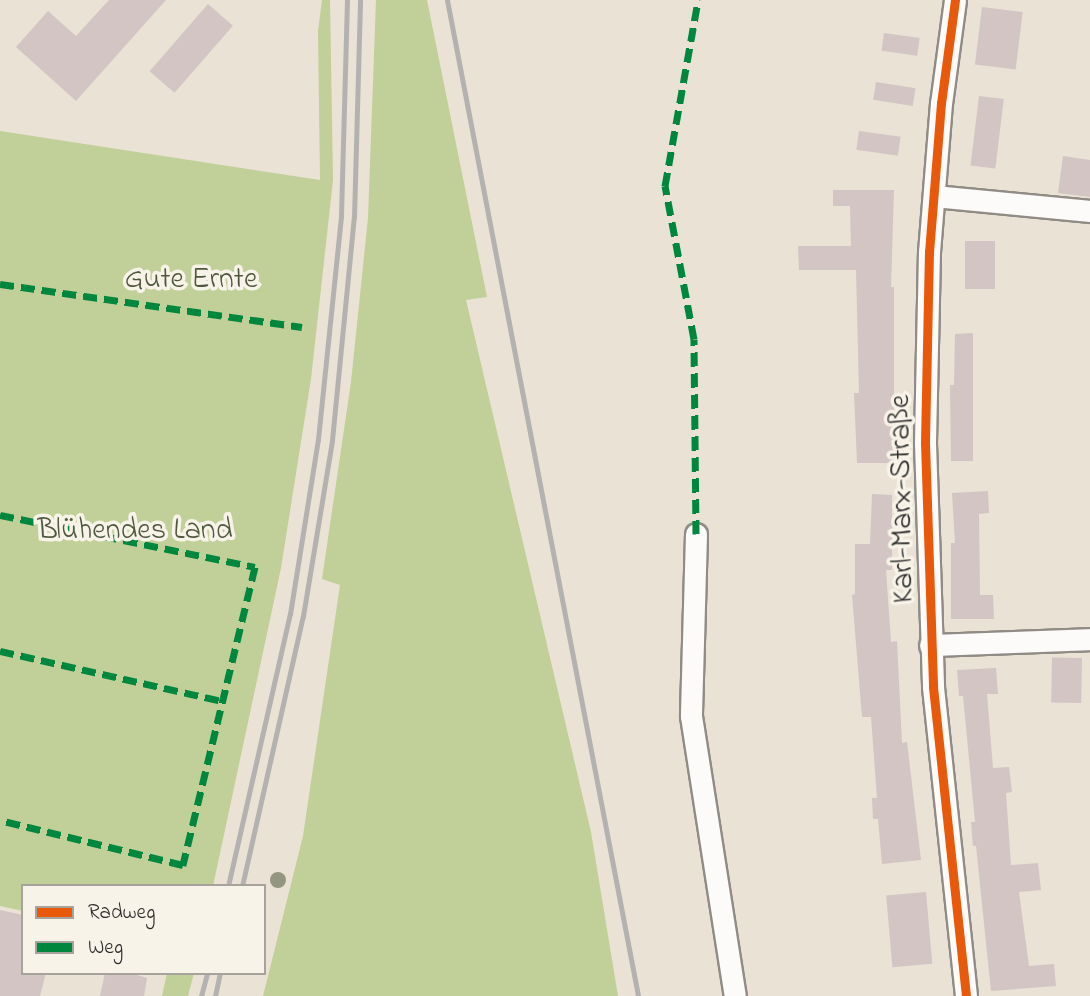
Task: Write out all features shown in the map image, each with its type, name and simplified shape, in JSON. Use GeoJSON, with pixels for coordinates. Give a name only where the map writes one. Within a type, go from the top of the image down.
{"type":"FeatureCollection","features":[{"type":"Feature","properties":{"kind":"street","name":"Karl-Marx-Straße"},"geometry":{"type":"LineString","coordinates":[[955,0],[944,78],[925,329],[930,645],[966,996]]}},
{"type":"Feature","properties":{"kind":"street"},"geometry":{"type":"LineString","coordinates":[[934,196],[1090,211]]}},
{"type":"Feature","properties":{"kind":"street"},"geometry":{"type":"LineString","coordinates":[[695,534],[691,716],[734,996]]}},
{"type":"Feature","properties":{"kind":"street"},"geometry":{"type":"LineString","coordinates":[[930,645],[1090,639]]}},
{"type":"Feature","properties":{"kind":"green space"},"geometry":{"type":"Polygon","coordinates":[[[322,0],[330,0],[333,180],[311,379],[281,568],[213,884],[21,884],[21,911],[0,906],[0,131],[320,180],[318,31],[322,0]]]}},
{"type":"Feature","properties":{"kind":"green space"},"geometry":{"type":"Polygon","coordinates":[[[376,0],[427,0],[487,297],[466,300],[591,832],[618,996],[263,996],[303,836],[340,585],[322,579],[351,382],[368,218],[376,0]]]}},
{"type":"Feature","properties":{"kind":"green space"},"geometry":{"type":"Polygon","coordinates":[[[167,975],[193,975],[188,996],[162,996],[167,975]]]}},
{"type":"Feature","properties":{"kind":"building"},"geometry":{"type":"Polygon","coordinates":[[[109,0],[166,0],[76,101],[16,47],[48,11],[76,36],[109,0]]]}},
{"type":"Feature","properties":{"kind":"building"},"geometry":{"type":"Polygon","coordinates":[[[208,4],[233,26],[175,93],[150,71],[208,4]]]}},
{"type":"Feature","properties":{"kind":"building"},"geometry":{"type":"Polygon","coordinates":[[[982,7],[1023,12],[1016,70],[975,65],[982,7]]]}},
{"type":"Feature","properties":{"kind":"building"},"geometry":{"type":"Polygon","coordinates":[[[884,33],[920,38],[917,56],[881,51],[884,33]]]}},
{"type":"Feature","properties":{"kind":"building"},"geometry":{"type":"Polygon","coordinates":[[[876,82],[916,88],[913,106],[873,100],[876,82]]]}},
{"type":"Feature","properties":{"kind":"building"},"geometry":{"type":"Polygon","coordinates":[[[979,96],[1004,99],[995,169],[970,165],[979,96]]]}},
{"type":"Feature","properties":{"kind":"building"},"geometry":{"type":"Polygon","coordinates":[[[859,131],[901,137],[898,156],[856,150],[859,131]]]}},
{"type":"Feature","properties":{"kind":"building"},"geometry":{"type":"Polygon","coordinates":[[[1063,156],[1090,160],[1090,197],[1058,193],[1063,156]]]}},
{"type":"Feature","properties":{"kind":"building"},"geometry":{"type":"Polygon","coordinates":[[[833,190],[894,190],[891,287],[894,287],[894,463],[857,463],[854,393],[859,393],[856,270],[799,270],[798,246],[851,246],[850,206],[833,206],[833,190]]]}},
{"type":"Feature","properties":{"kind":"building"},"geometry":{"type":"Polygon","coordinates":[[[965,241],[995,241],[995,289],[965,289],[965,241]]]}},
{"type":"Feature","properties":{"kind":"building"},"geometry":{"type":"Polygon","coordinates":[[[973,333],[973,461],[951,461],[950,385],[954,385],[955,334],[973,333]]]}},
{"type":"Feature","properties":{"kind":"building"},"geometry":{"type":"Polygon","coordinates":[[[988,491],[989,513],[979,514],[980,595],[993,595],[994,619],[951,619],[951,543],[955,543],[952,493],[988,491]]]}},
{"type":"Feature","properties":{"kind":"building"},"geometry":{"type":"Polygon","coordinates":[[[872,494],[892,495],[892,570],[886,570],[891,642],[897,641],[902,743],[907,742],[921,860],[882,864],[878,819],[873,819],[872,798],[877,798],[871,717],[862,717],[852,595],[855,594],[855,544],[870,544],[872,494]]]}},
{"type":"Feature","properties":{"kind":"building"},"geometry":{"type":"Polygon","coordinates":[[[1052,657],[1082,658],[1081,703],[1051,702],[1052,657]]]}},
{"type":"Feature","properties":{"kind":"building"},"geometry":{"type":"Polygon","coordinates":[[[996,668],[998,694],[987,694],[993,768],[1009,767],[1012,792],[1006,793],[1011,865],[1038,863],[1041,890],[1019,892],[1029,966],[1054,964],[1056,986],[991,991],[976,846],[973,846],[971,822],[975,822],[963,696],[959,696],[957,670],[996,668]]]}},
{"type":"Feature","properties":{"kind":"building"},"geometry":{"type":"Polygon","coordinates":[[[926,892],[932,964],[892,967],[886,895],[926,892]]]}},
{"type":"Feature","properties":{"kind":"building"},"geometry":{"type":"Polygon","coordinates":[[[0,910],[21,915],[21,975],[45,975],[40,996],[0,996],[0,910]]]}},
{"type":"Feature","properties":{"kind":"building"},"geometry":{"type":"Polygon","coordinates":[[[105,975],[137,975],[147,978],[144,996],[100,996],[105,975]]]}},
{"type":"Feature","properties":{"kind":"railway"},"geometry":{"type":"LineString","coordinates":[[228,884],[290,614],[318,439],[341,215],[347,0]]}},
{"type":"Feature","properties":{"kind":"railway"},"geometry":{"type":"LineString","coordinates":[[242,884],[303,616],[332,440],[354,217],[360,0]]}},
{"type":"Feature","properties":{"kind":"railway"},"geometry":{"type":"LineString","coordinates":[[447,0],[638,996]]}},
{"type":"Feature","properties":{"kind":"railway"},"geometry":{"type":"LineString","coordinates":[[201,996],[206,975]]}},
{"type":"Feature","properties":{"kind":"railway"},"geometry":{"type":"LineString","coordinates":[[215,996],[220,975]]}},
{"type":"Feature","properties":{"kind":"marked path"},"geometry":{"type":"LineString","coordinates":[[696,534],[694,339],[665,186],[698,0]]}},
{"type":"Feature","properties":{"kind":"marked path"},"geometry":{"type":"LineString","coordinates":[[0,284],[302,327]]}},
{"type":"Feature","properties":{"kind":"marked path"},"geometry":{"type":"LineString","coordinates":[[0,515],[255,567],[183,865],[0,820]]}},
{"type":"Feature","properties":{"kind":"marked path"},"geometry":{"type":"LineString","coordinates":[[0,651],[221,701]]}},
{"type":"Feature","properties":{"kind":"cycle path"},"geometry":{"type":"LineString","coordinates":[[955,0],[941,103],[929,251],[925,443],[933,687],[966,996]]}},
{"type":"Feature","properties":{"kind":"park label","name":"Gute Ernte"},"geometry":{"type":"Point","coordinates":[191,280]}},
{"type":"Feature","properties":{"kind":"park label","name":"Blühendes Land"},"geometry":{"type":"Point","coordinates":[135,531]}}]}
